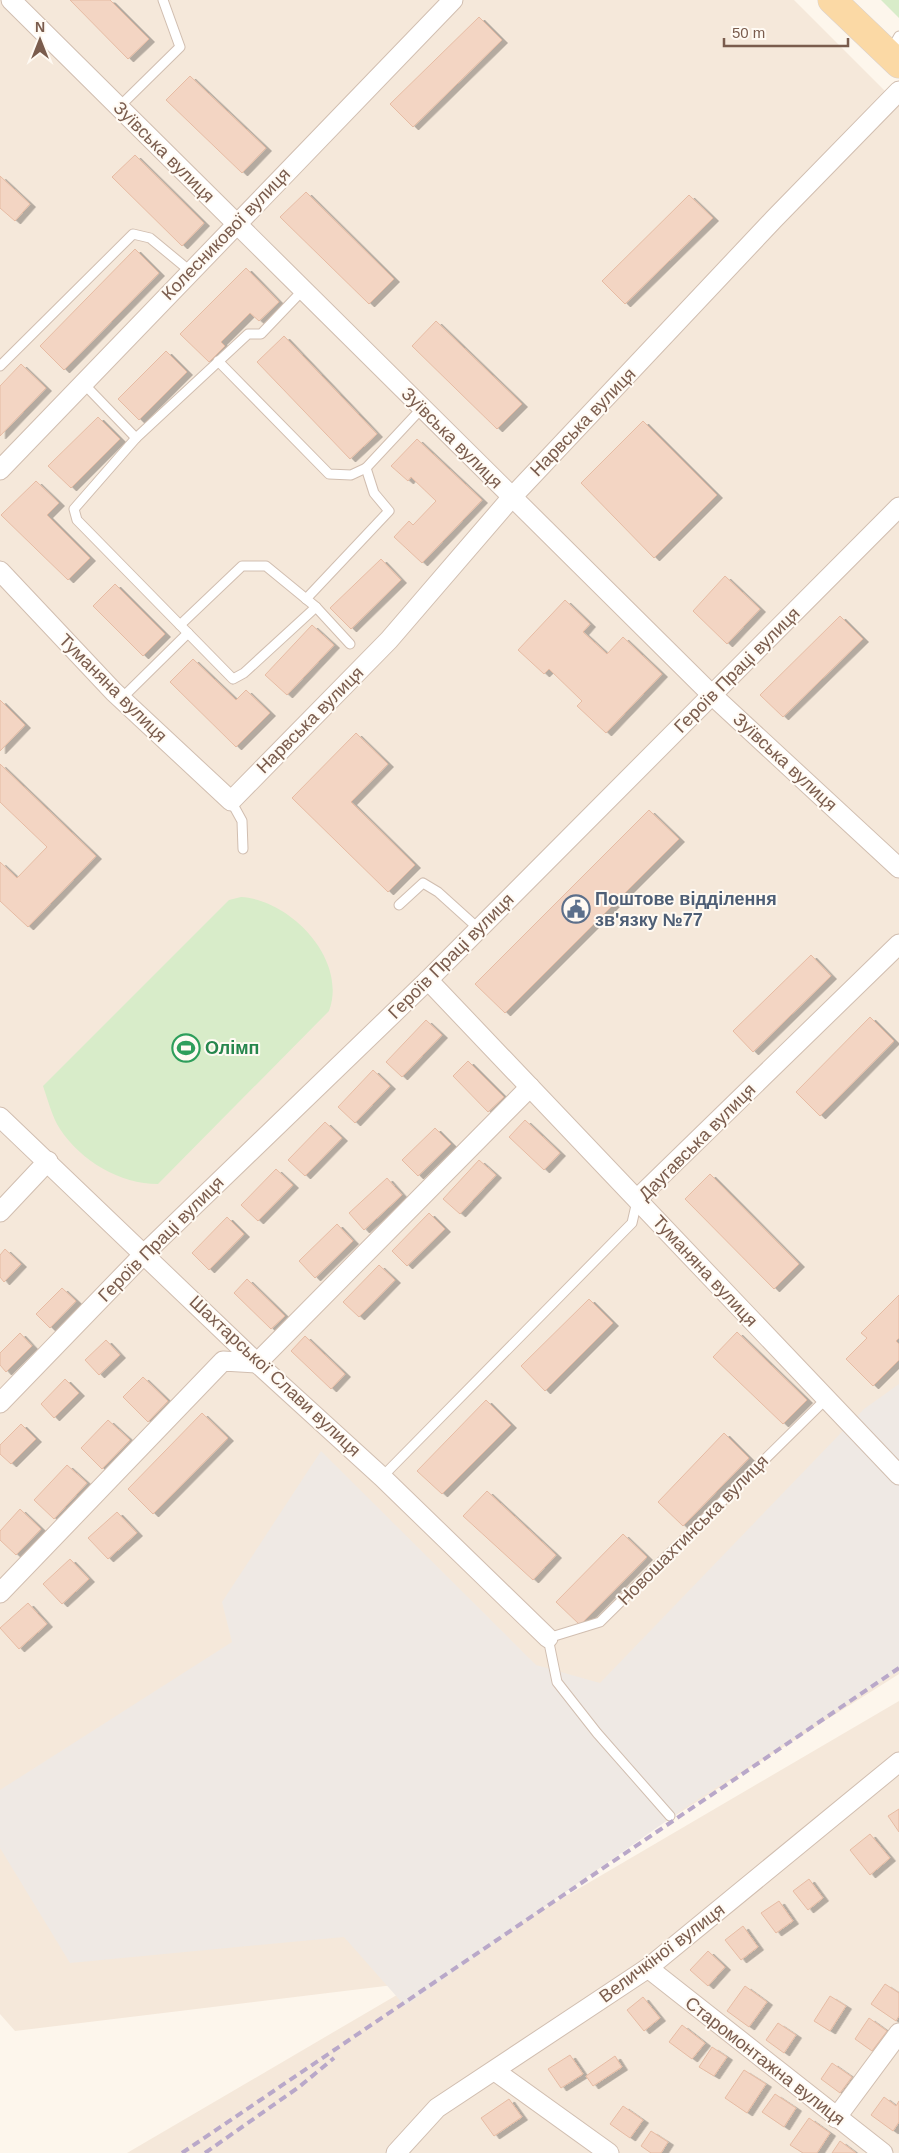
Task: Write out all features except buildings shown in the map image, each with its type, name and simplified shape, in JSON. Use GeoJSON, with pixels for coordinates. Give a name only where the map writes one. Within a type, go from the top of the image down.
{"type":"FeatureCollection","features":[{"type":"Feature","properties":{"kind":"main road"},"geometry":{"type":"LineString","coordinates":[[832,0],[895,51]]}},
{"type":"Feature","properties":{"kind":"street","name":"Зуївська вулиця"},"geometry":{"type":"LineString","coordinates":[[11,0],[712,695],[899,868]]}},
{"type":"Feature","properties":{"kind":"street","name":"Колесникової вулиця"},"geometry":{"type":"LineString","coordinates":[[0,470],[453,0]]}},
{"type":"Feature","properties":{"kind":"street","name":"Нарвська вулиця"},"geometry":{"type":"LineString","coordinates":[[231,801],[389,640],[512,496],[774,219],[899,91]]}},
{"type":"Feature","properties":{"kind":"street","name":"Героїв Праці вулиця"},"geometry":{"type":"LineString","coordinates":[[0,1403],[145,1253],[428,980],[899,507]]}},
{"type":"Feature","properties":{"kind":"street","name":"Туманяна вулиця"},"geometry":{"type":"LineString","coordinates":[[0,571],[120,699],[231,801]]}},
{"type":"Feature","properties":{"kind":"street","name":"Даугавська вулиця"},"geometry":{"type":"LineString","coordinates":[[637,1198],[899,944]]}},
{"type":"Feature","properties":{"kind":"street","name":"Туманяна вулиця"},"geometry":{"type":"LineString","coordinates":[[428,980],[637,1198],[825,1400],[899,1475]]}},
{"type":"Feature","properties":{"kind":"street"},"geometry":{"type":"LineString","coordinates":[[0,1593],[223,1361],[257,1363],[530,1087]]}},
{"type":"Feature","properties":{"kind":"street","name":"Шахтарської Слави вулиця"},"geometry":{"type":"LineString","coordinates":[[0,1116],[145,1253],[257,1363],[382,1477],[548,1638]]}},
{"type":"Feature","properties":{"kind":"street"},"geometry":{"type":"LineString","coordinates":[[0,1212],[48,1162]]}},
{"type":"Feature","properties":{"kind":"street","name":"Величкіної вулиця"},"geometry":{"type":"LineString","coordinates":[[396,2153],[437,2108],[648,1968],[899,1762]]}},
{"type":"Feature","properties":{"kind":"street","name":"Старомонтажна вулиця"},"geometry":{"type":"LineString","coordinates":[[648,1968],[836,2118],[883,2153]]}},
{"type":"Feature","properties":{"kind":"street"},"geometry":{"type":"LineString","coordinates":[[836,2118],[899,2032]]}},
{"type":"Feature","properties":{"kind":"street"},"geometry":{"type":"LineString","coordinates":[[495,2071],[609,2153]]}},
{"type":"Feature","properties":{"kind":"lane"},"geometry":{"type":"LineString","coordinates":[[119,107],[180,47],[163,0]]}},
{"type":"Feature","properties":{"kind":"lane"},"geometry":{"type":"LineString","coordinates":[[0,366],[133,234],[150,238],[190,271]]}},
{"type":"Feature","properties":{"kind":"lane"},"geometry":{"type":"LineString","coordinates":[[303,290],[262,334],[248,334],[136,438],[74,509],[77,520],[233,679],[244,673],[316,607]]}},
{"type":"Feature","properties":{"kind":"lane"},"geometry":{"type":"LineString","coordinates":[[218,361],[329,474],[350,475],[366,468],[422,408]]}},
{"type":"Feature","properties":{"kind":"lane"},"geometry":{"type":"LineString","coordinates":[[83,383],[136,438]]}},
{"type":"Feature","properties":{"kind":"lane"},"geometry":{"type":"LineString","coordinates":[[306,599],[389,511],[374,494],[366,468]]}},
{"type":"Feature","properties":{"kind":"lane"},"geometry":{"type":"LineString","coordinates":[[180,625],[242,566],[266,566],[316,607],[350,644]]}},
{"type":"Feature","properties":{"kind":"lane"},"geometry":{"type":"LineString","coordinates":[[120,699],[188,633]]}},
{"type":"Feature","properties":{"kind":"lane"},"geometry":{"type":"LineString","coordinates":[[231,801],[242,821],[243,849]]}},
{"type":"Feature","properties":{"kind":"lane"},"geometry":{"type":"LineString","coordinates":[[399,905],[423,883],[438,892],[479,929]]}},
{"type":"Feature","properties":{"kind":"lane","name":"Даугавська вулиця"},"geometry":{"type":"LineString","coordinates":[[382,1477],[632,1223],[637,1198]]}},
{"type":"Feature","properties":{"kind":"lane","name":"Новошахтинська вулиця"},"geometry":{"type":"LineString","coordinates":[[548,1638],[600,1622],[825,1400]]}},
{"type":"Feature","properties":{"kind":"lane"},"geometry":{"type":"LineString","coordinates":[[548,1638],[557,1682],[597,1733],[670,1816]]}},
{"type":"Feature","properties":{"kind":"shaded area"},"geometry":{"type":"Polygon","coordinates":[[[0,0],[794,0],[899,105],[899,1674],[410,1983],[15,2031],[0,2014],[0,0]]]}},
{"type":"Feature","properties":{"kind":"shaded area"},"geometry":{"type":"Polygon","coordinates":[[[899,1384],[899,1670],[686,1807],[405,2006],[344,1937],[70,1963],[0,1848],[0,1790],[232,1642],[222,1602],[321,1451],[536,1665],[600,1683],[864,1409],[899,1384]]]}},
{"type":"Feature","properties":{"kind":"shaded area"},"geometry":{"type":"Polygon","coordinates":[[[899,1701],[899,2153],[127,2153],[899,1701]]]}},
{"type":"Feature","properties":{"kind":"green space"},"geometry":{"type":"Polygon","coordinates":[[[881,0],[899,0],[899,18],[881,0]]]}},
{"type":"Feature","properties":{"kind":"green space","name":"Олімп"},"geometry":{"type":"Polygon","coordinates":[[[241,897],[260,901],[279,909],[296,921],[311,936],[323,953],[330,972],[333,992],[329,1011],[158,1184],[130,1180],[116,1175],[90,1160],[69,1141],[55,1119],[43,1086],[229,900],[241,897]]]}},
{"type":"Feature","properties":{"kind":"railway"},"geometry":{"type":"LineString","coordinates":[[182,2153],[899,1668]]}},
{"type":"Feature","properties":{"kind":"railway"},"geometry":{"type":"LineString","coordinates":[[205,2153],[299,2087],[334,2058]]}},
{"type":"Feature","properties":{"kind":"place","name":"Поштове відділення зв'язку №77"},"geometry":{"type":"Point","coordinates":[576,909]}},
{"type":"Feature","properties":{"kind":"place","name":"Олімп"},"geometry":{"type":"Point","coordinates":[186,1048]}}]}
